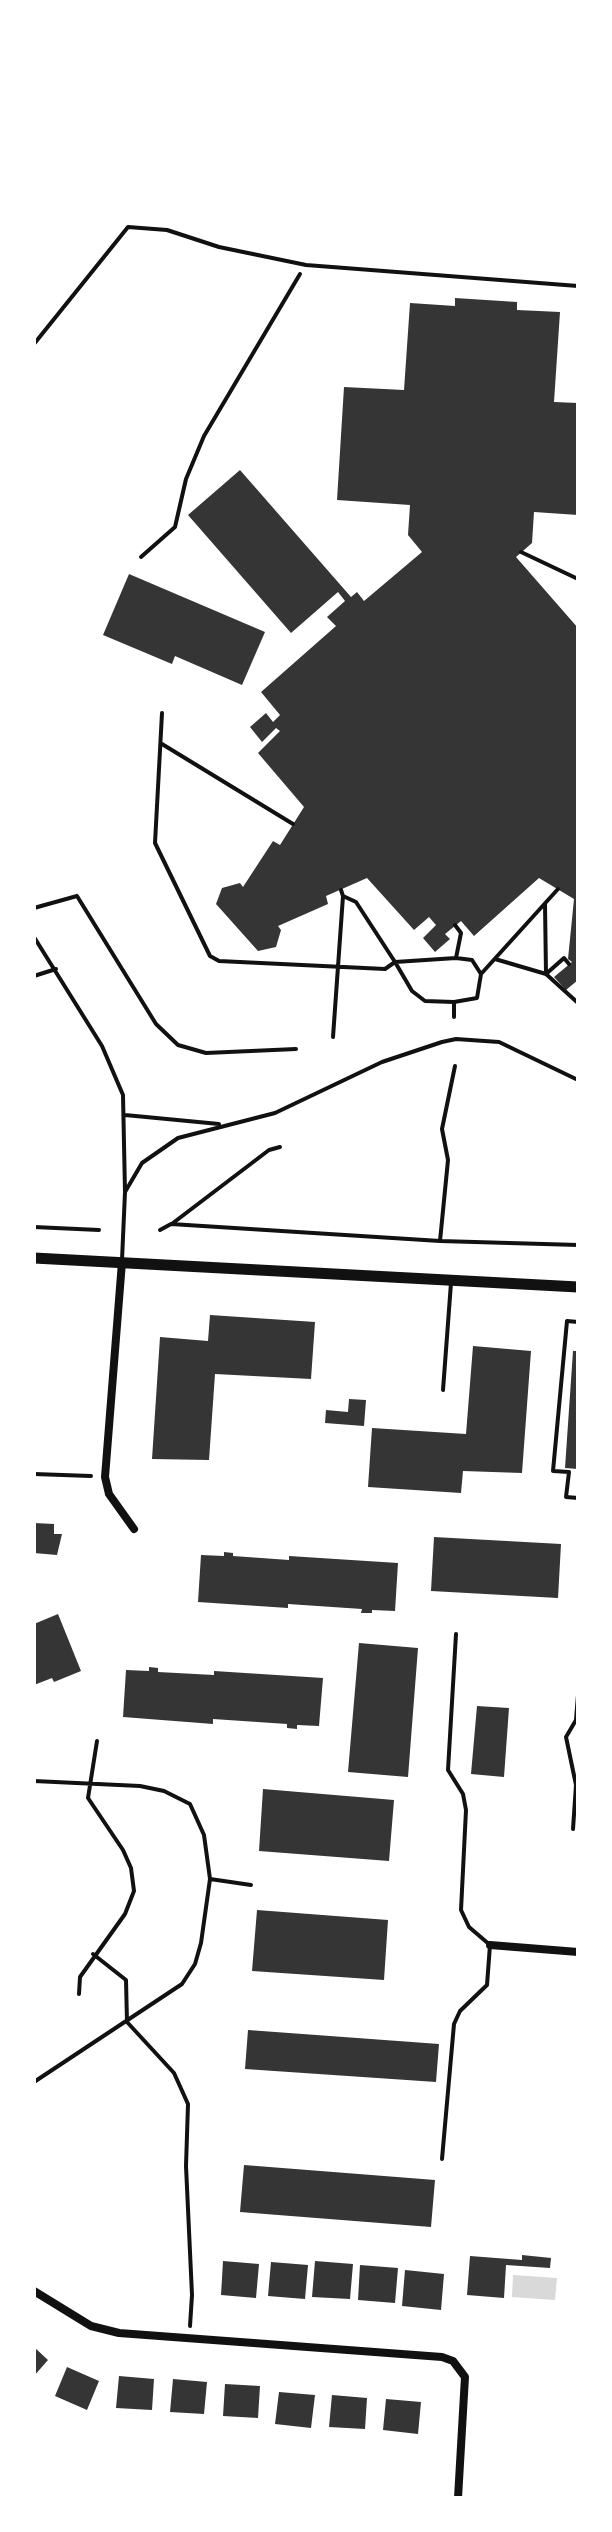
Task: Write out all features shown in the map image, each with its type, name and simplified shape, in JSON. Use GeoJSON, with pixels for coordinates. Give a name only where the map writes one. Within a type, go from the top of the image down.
{"type":"FeatureCollection","features":[{"type":"Feature","properties":{"kind":"street"},"geometry":{"type":"LineString","coordinates":[[34,1258],[451,1283],[578,1287]]}},
{"type":"Feature","properties":{"kind":"street"},"geometry":{"type":"LineString","coordinates":[[122,1262],[105,1477],[109,1494],[134,1529]]}},
{"type":"Feature","properties":{"kind":"street"},"geometry":{"type":"LineString","coordinates":[[490,1945],[578,1952]]}},
{"type":"Feature","properties":{"kind":"street"},"geometry":{"type":"LineString","coordinates":[[34,2291],[91,2326],[119,2333],[442,2357],[461,2368],[465,2385],[458,2498]]}},
{"type":"Feature","properties":{"kind":"lane"},"geometry":{"type":"LineString","coordinates":[[34,344],[128,227],[167,230],[219,247],[306,265],[578,286]]}},
{"type":"Feature","properties":{"kind":"lane"},"geometry":{"type":"LineString","coordinates":[[34,908],[77,896],[140,1001],[162,1031],[178,1045],[206,1053],[296,1049]]}},
{"type":"Feature","properties":{"kind":"lane"},"geometry":{"type":"LineString","coordinates":[[34,937],[111,1063],[123,1095],[125,1192],[122,1262]]}},
{"type":"Feature","properties":{"kind":"lane"},"geometry":{"type":"LineString","coordinates":[[34,976],[56,969]]}},
{"type":"Feature","properties":{"kind":"lane"},"geometry":{"type":"LineString","coordinates":[[125,1192],[136,1170],[155,1150],[178,1138],[221,1124],[275,1113],[382,1062],[456,1039],[499,1042],[578,1080]]}},
{"type":"Feature","properties":{"kind":"lane"},"geometry":{"type":"LineString","coordinates":[[125,1115],[221,1124]]}},
{"type":"Feature","properties":{"kind":"lane"},"geometry":{"type":"LineString","coordinates":[[443,1390],[451,1283]]}},
{"type":"Feature","properties":{"kind":"lane"},"geometry":{"type":"LineString","coordinates":[[578,1322],[567,1321],[553,1471],[569,1472],[566,1497],[578,1498]]}},
{"type":"Feature","properties":{"kind":"lane"},"geometry":{"type":"LineString","coordinates":[[442,2159],[454,2024],[460,2011],[487,1985],[490,1945],[469,1927],[461,1910],[466,1810],[463,1794],[448,1770],[456,1634]]}},
{"type":"Feature","properties":{"kind":"path"},"geometry":{"type":"LineString","coordinates":[[141,557],[175,527],[186,479],[204,436],[306,265]]}},
{"type":"Feature","properties":{"kind":"path"},"geometry":{"type":"LineString","coordinates":[[521,552],[578,579]]}},
{"type":"Feature","properties":{"kind":"path"},"geometry":{"type":"LineString","coordinates":[[162,713],[155,843],[210,956],[219,961],[385,969],[395,962],[456,958],[472,960],[481,974]]}},
{"type":"Feature","properties":{"kind":"path"},"geometry":{"type":"LineString","coordinates":[[161,743],[293,824]]}},
{"type":"Feature","properties":{"kind":"path"},"geometry":{"type":"LineString","coordinates":[[333,1037],[342,893],[356,902],[412,991],[425,1001],[454,1002],[477,998],[481,974],[558,889]]}},
{"type":"Feature","properties":{"kind":"path"},"geometry":{"type":"LineString","coordinates":[[545,903],[548,924],[546,974]]}},
{"type":"Feature","properties":{"kind":"path"},"geometry":{"type":"LineString","coordinates":[[455,925],[461,933],[456,958]]}},
{"type":"Feature","properties":{"kind":"path"},"geometry":{"type":"LineString","coordinates":[[546,974],[564,958],[569,964]]}},
{"type":"Feature","properties":{"kind":"path"},"geometry":{"type":"LineString","coordinates":[[495,959],[546,974],[578,1003]]}},
{"type":"Feature","properties":{"kind":"path"},"geometry":{"type":"LineString","coordinates":[[454,1002],[454,1017]]}},
{"type":"Feature","properties":{"kind":"path"},"geometry":{"type":"LineString","coordinates":[[440,1241],[448,1160],[442,1129],[451,1098],[455,1066]]}},
{"type":"Feature","properties":{"kind":"path"},"geometry":{"type":"LineString","coordinates":[[160,1230],[269,1150],[280,1147]]}},
{"type":"Feature","properties":{"kind":"path"},"geometry":{"type":"LineString","coordinates":[[171,1224],[440,1241],[578,1245]]}},
{"type":"Feature","properties":{"kind":"path"},"geometry":{"type":"LineString","coordinates":[[34,1227],[99,1230]]}},
{"type":"Feature","properties":{"kind":"path"},"geometry":{"type":"LineString","coordinates":[[34,1474],[105,1477]]}},
{"type":"Feature","properties":{"kind":"path"},"geometry":{"type":"LineString","coordinates":[[573,1829],[576,1785],[566,1737],[576,1720],[578,1695]]}},
{"type":"Feature","properties":{"kind":"path"},"geometry":{"type":"LineString","coordinates":[[79,1994],[80,1977],[93,1954],[125,1914],[134,1891],[131,1868],[123,1850],[99,1819],[88,1798],[97,1741]]}},
{"type":"Feature","properties":{"kind":"path"},"geometry":{"type":"LineString","coordinates":[[34,1781],[114,1782],[164,1791],[190,1804],[204,1835],[210,1879],[201,1943],[190,1974],[182,1984],[34,2082]]}},
{"type":"Feature","properties":{"kind":"path"},"geometry":{"type":"LineString","coordinates":[[210,1879],[251,1885]]}},
{"type":"Feature","properties":{"kind":"path"},"geometry":{"type":"LineString","coordinates":[[93,1954],[126,1980],[127,2022],[174,2073],[188,2104],[186,2166],[192,2295],[189,2338]]}},
{"type":"Feature","properties":{"kind":"shaded area"},"geometry":{"type":"Polygon","coordinates":[[[513,2275],[557,2278],[555,2300],[512,2297],[513,2275]]]}},
{"type":"Feature","properties":{"kind":"building"},"geometry":{"type":"Polygon","coordinates":[[[455,298],[517,302],[517,310],[560,312],[554,402],[578,403],[578,515],[534,512],[532,543],[516,557],[578,628],[578,980],[566,990],[554,977],[572,962],[568,959],[574,899],[539,878],[474,936],[461,921],[445,934],[450,939],[435,952],[423,938],[436,925],[429,917],[414,930],[367,878],[326,896],[328,904],[278,926],[281,930],[276,947],[258,951],[216,904],[222,888],[240,883],[243,887],[273,841],[280,845],[304,807],[258,753],[280,731],[276,728],[262,742],[250,727],[266,713],[273,722],[280,715],[261,692],[336,626],[327,617],[345,601],[338,592],[291,633],[188,515],[240,470],[351,597],[357,592],[364,601],[422,552],[408,535],[410,505],[337,500],[344,387],[404,390],[410,303],[455,306],[455,298]]]}},
{"type":"Feature","properties":{"kind":"building"},"geometry":{"type":"Polygon","coordinates":[[[129,574],[265,632],[242,685],[175,656],[172,664],[103,635],[129,574]]]}},
{"type":"Feature","properties":{"kind":"building"},"geometry":{"type":"Polygon","coordinates":[[[210,1315],[315,1322],[311,1379],[215,1374],[209,1460],[152,1459],[160,1337],[208,1341],[210,1315]]]}},
{"type":"Feature","properties":{"kind":"building"},"geometry":{"type":"Polygon","coordinates":[[[473,1346],[531,1351],[522,1473],[463,1471],[461,1493],[368,1487],[372,1428],[466,1434],[473,1346]]]}},
{"type":"Feature","properties":{"kind":"building"},"geometry":{"type":"Polygon","coordinates":[[[573,1351],[578,1351],[578,1469],[565,1468],[573,1351]]]}},
{"type":"Feature","properties":{"kind":"building"},"geometry":{"type":"Polygon","coordinates":[[[349,1399],[366,1400],[364,1426],[325,1423],[326,1410],[348,1412],[349,1399]]]}},
{"type":"Feature","properties":{"kind":"building"},"geometry":{"type":"Polygon","coordinates":[[[34,1523],[54,1524],[54,1534],[62,1534],[57,1555],[34,1553],[34,1523]]]}},
{"type":"Feature","properties":{"kind":"building"},"geometry":{"type":"Polygon","coordinates":[[[434,1537],[561,1544],[558,1598],[431,1591],[434,1537]]]}},
{"type":"Feature","properties":{"kind":"building"},"geometry":{"type":"Polygon","coordinates":[[[224,1552],[233,1553],[233,1556],[289,1560],[289,1556],[398,1563],[395,1611],[361,1613],[362,1609],[198,1602],[201,1555],[224,1556],[224,1552]]]}},
{"type":"Feature","properties":{"kind":"building"},"geometry":{"type":"Polygon","coordinates":[[[58,1614],[81,1671],[54,1682],[52,1678],[34,1685],[34,1624],[58,1614]]]}},
{"type":"Feature","properties":{"kind":"building"},"geometry":{"type":"Polygon","coordinates":[[[359,1643],[418,1648],[408,1777],[348,1772],[359,1643]]]}},
{"type":"Feature","properties":{"kind":"building"},"geometry":{"type":"Polygon","coordinates":[[[149,1667],[158,1668],[158,1672],[214,1675],[214,1671],[323,1678],[319,1726],[297,1725],[297,1729],[287,1728],[287,1724],[213,1719],[213,1724],[123,1717],[126,1670],[149,1671],[149,1667]]]}},
{"type":"Feature","properties":{"kind":"building"},"geometry":{"type":"Polygon","coordinates":[[[477,1706],[509,1708],[504,1777],[471,1774],[477,1706]]]}},
{"type":"Feature","properties":{"kind":"building"},"geometry":{"type":"Polygon","coordinates":[[[263,1789],[394,1800],[389,1861],[259,1851],[263,1789]]]}},
{"type":"Feature","properties":{"kind":"building"},"geometry":{"type":"Polygon","coordinates":[[[257,1910],[388,1920],[384,1980],[252,1971],[257,1910]]]}},
{"type":"Feature","properties":{"kind":"building"},"geometry":{"type":"Polygon","coordinates":[[[248,2030],[439,2044],[436,2082],[245,2069],[248,2030]]]}},
{"type":"Feature","properties":{"kind":"building"},"geometry":{"type":"Polygon","coordinates":[[[244,2165],[435,2180],[431,2227],[240,2212],[244,2165]]]}},
{"type":"Feature","properties":{"kind":"building"},"geometry":{"type":"Polygon","coordinates":[[[522,2255],[551,2258],[550,2268],[506,2265],[504,2298],[467,2295],[470,2256],[522,2260],[522,2255]]]}},
{"type":"Feature","properties":{"kind":"building"},"geometry":{"type":"Polygon","coordinates":[[[223,2261],[259,2264],[256,2298],[221,2295],[223,2261]]]}},
{"type":"Feature","properties":{"kind":"building"},"geometry":{"type":"Polygon","coordinates":[[[315,2261],[353,2264],[350,2299],[312,2297],[315,2261]]]}},
{"type":"Feature","properties":{"kind":"building"},"geometry":{"type":"Polygon","coordinates":[[[271,2262],[308,2265],[305,2299],[268,2296],[271,2262]]]}},
{"type":"Feature","properties":{"kind":"building"},"geometry":{"type":"Polygon","coordinates":[[[360,2265],[398,2268],[395,2303],[358,2300],[360,2265]]]}},
{"type":"Feature","properties":{"kind":"building"},"geometry":{"type":"Polygon","coordinates":[[[405,2270],[444,2274],[441,2310],[402,2306],[405,2270]]]}},
{"type":"Feature","properties":{"kind":"building"},"geometry":{"type":"Polygon","coordinates":[[[34,2347],[48,2360],[34,2376],[34,2347]]]}},
{"type":"Feature","properties":{"kind":"building"},"geometry":{"type":"Polygon","coordinates":[[[67,2367],[99,2381],[87,2410],[55,2396],[67,2367]]]}},
{"type":"Feature","properties":{"kind":"building"},"geometry":{"type":"Polygon","coordinates":[[[119,2376],[154,2379],[152,2410],[116,2408],[119,2376]]]}},
{"type":"Feature","properties":{"kind":"building"},"geometry":{"type":"Polygon","coordinates":[[[173,2379],[207,2382],[204,2414],[170,2412],[173,2379]]]}},
{"type":"Feature","properties":{"kind":"building"},"geometry":{"type":"Polygon","coordinates":[[[225,2384],[260,2386],[258,2418],[223,2416],[225,2384]]]}},
{"type":"Feature","properties":{"kind":"building"},"geometry":{"type":"Polygon","coordinates":[[[279,2392],[315,2395],[311,2428],[275,2424],[279,2392]]]}},
{"type":"Feature","properties":{"kind":"building"},"geometry":{"type":"Polygon","coordinates":[[[332,2395],[367,2398],[365,2429],[329,2427],[332,2395]]]}},
{"type":"Feature","properties":{"kind":"building"},"geometry":{"type":"Polygon","coordinates":[[[386,2399],[421,2402],[418,2434],[383,2430],[386,2399]]]}}]}
